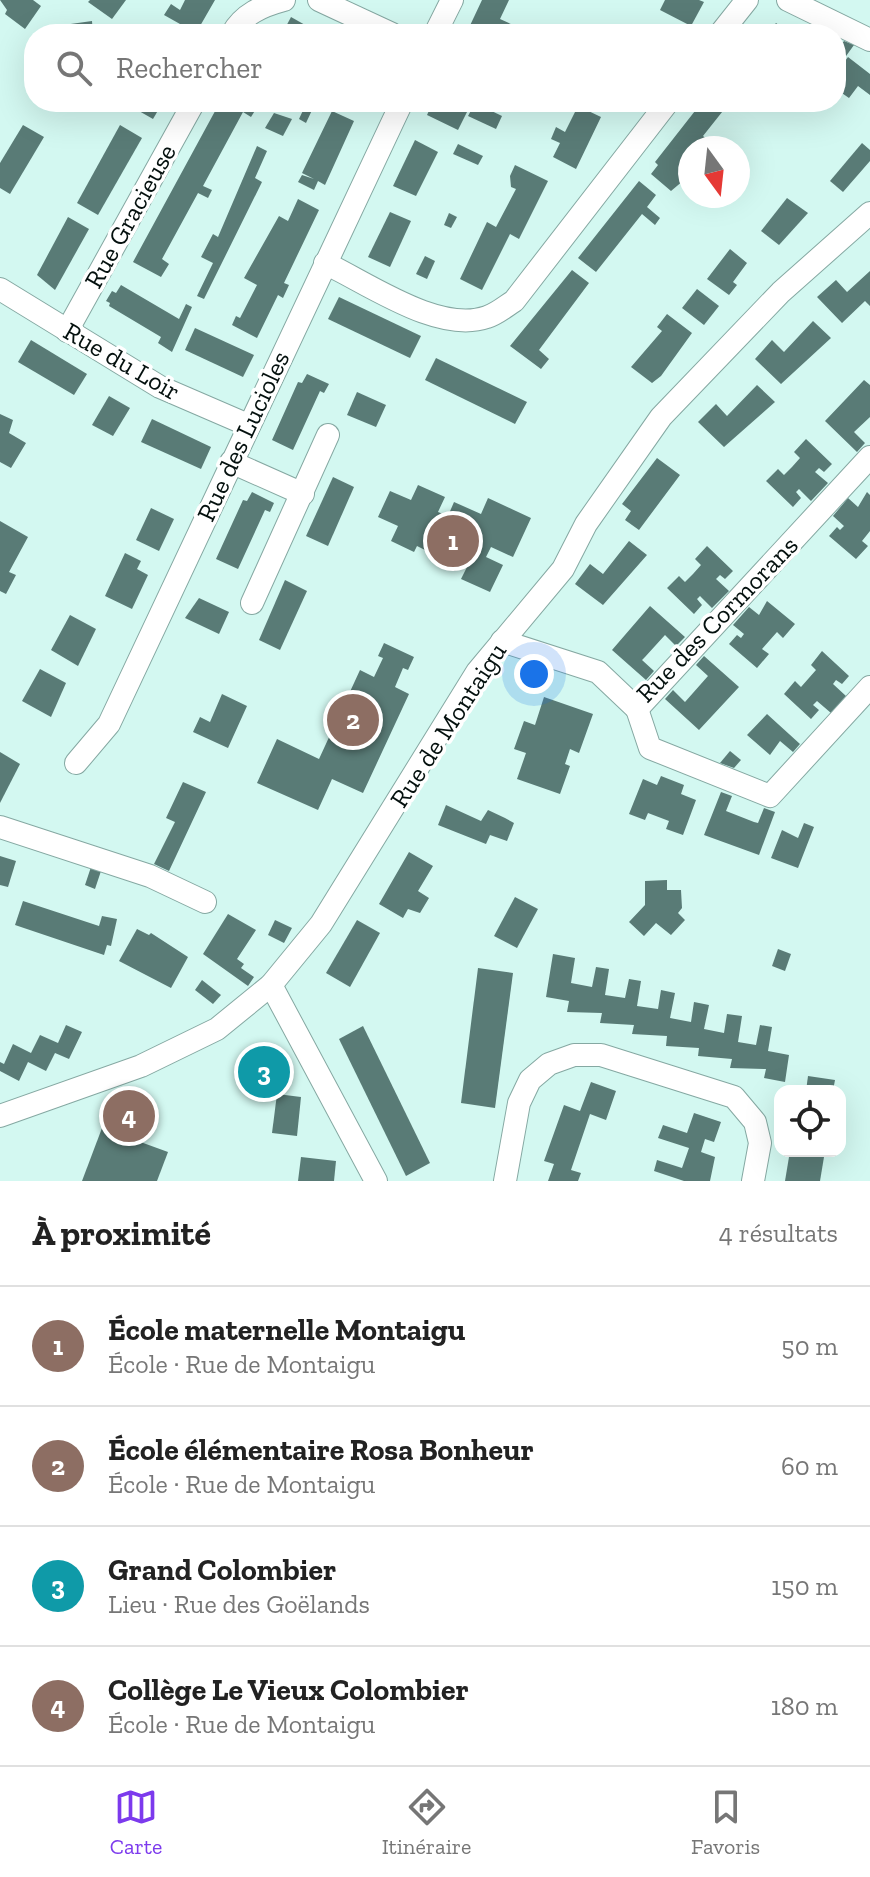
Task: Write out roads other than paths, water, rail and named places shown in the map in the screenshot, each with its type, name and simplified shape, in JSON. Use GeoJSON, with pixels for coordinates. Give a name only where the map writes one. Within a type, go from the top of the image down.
{"type":"FeatureCollection","features":[{"type":"Feature","properties":{"kind":"street"},"geometry":{"type":"LineString","coordinates":[[237,24],[261,7],[284,0]]}},
{"type":"Feature","properties":{"kind":"street"},"geometry":{"type":"LineString","coordinates":[[319,0],[371,24]]}},
{"type":"Feature","properties":{"kind":"street"},"geometry":{"type":"LineString","coordinates":[[440,24],[452,0]]}},
{"type":"Feature","properties":{"kind":"street"},"geometry":{"type":"LineString","coordinates":[[728,24],[747,0]]}},
{"type":"Feature","properties":{"kind":"street"},"geometry":{"type":"LineString","coordinates":[[788,0],[837,24]]}},
{"type":"Feature","properties":{"kind":"street"},"geometry":{"type":"LineString","coordinates":[[846,28],[870,40]]}},
{"type":"Feature","properties":{"kind":"street","name":"Rue Gracieuse"},"geometry":{"type":"LineString","coordinates":[[67,331],[188,112]]}},
{"type":"Feature","properties":{"kind":"street","name":"Rue des Lucioles"},"geometry":{"type":"LineString","coordinates":[[76,763],[109,724],[397,112]]}},
{"type":"Feature","properties":{"kind":"street"},"geometry":{"type":"LineString","coordinates":[[325,263],[441,319],[464,321],[489,317],[514,301],[660,112]]}},
{"type":"Feature","properties":{"kind":"street","name":"Rue de Montaigu"},"geometry":{"type":"LineString","coordinates":[[0,1116],[141,1066],[217,1029],[271,985],[321,924],[477,672],[563,569],[586,524],[661,417],[781,292],[870,213]]}},
{"type":"Feature","properties":{"kind":"street","name":"Rue du Loir"},"geometry":{"type":"LineString","coordinates":[[0,289],[160,387],[248,425]]}},
{"type":"Feature","properties":{"kind":"street"},"geometry":{"type":"LineString","coordinates":[[252,603],[328,435]]}},
{"type":"Feature","properties":{"kind":"street","name":"Rue des Cormorans"},"geometry":{"type":"LineString","coordinates":[[502,641],[598,672],[637,709],[870,457]]}},
{"type":"Feature","properties":{"kind":"street"},"geometry":{"type":"LineString","coordinates":[[231,462],[303,494]]}},
{"type":"Feature","properties":{"kind":"street"},"geometry":{"type":"LineString","coordinates":[[637,709],[650,748],[770,796],[870,687]]}},
{"type":"Feature","properties":{"kind":"street"},"geometry":{"type":"LineString","coordinates":[[0,827],[150,876],[205,902]]}},
{"type":"Feature","properties":{"kind":"street"},"geometry":{"type":"LineString","coordinates":[[271,985],[376,1181]]}},
{"type":"Feature","properties":{"kind":"street"},"geometry":{"type":"LineString","coordinates":[[505,1181],[519,1103],[530,1080],[549,1064],[574,1055],[601,1055],[734,1097],[755,1122],[760,1143],[753,1181]]}},
{"type":"Feature","properties":{"kind":"place","name":"École maternelle Montaigu"},"geometry":{"type":"Point","coordinates":[453,541]}},
{"type":"Feature","properties":{"kind":"place","name":"École élémentaire Rosa Bonheur"},"geometry":{"type":"Point","coordinates":[353,720]}},
{"type":"Feature","properties":{"kind":"place","name":"Grand Colombier"},"geometry":{"type":"Point","coordinates":[264,1072]}},
{"type":"Feature","properties":{"kind":"place","name":"Collège Le Vieux Colombier"},"geometry":{"type":"Point","coordinates":[129,1116]}}]}
